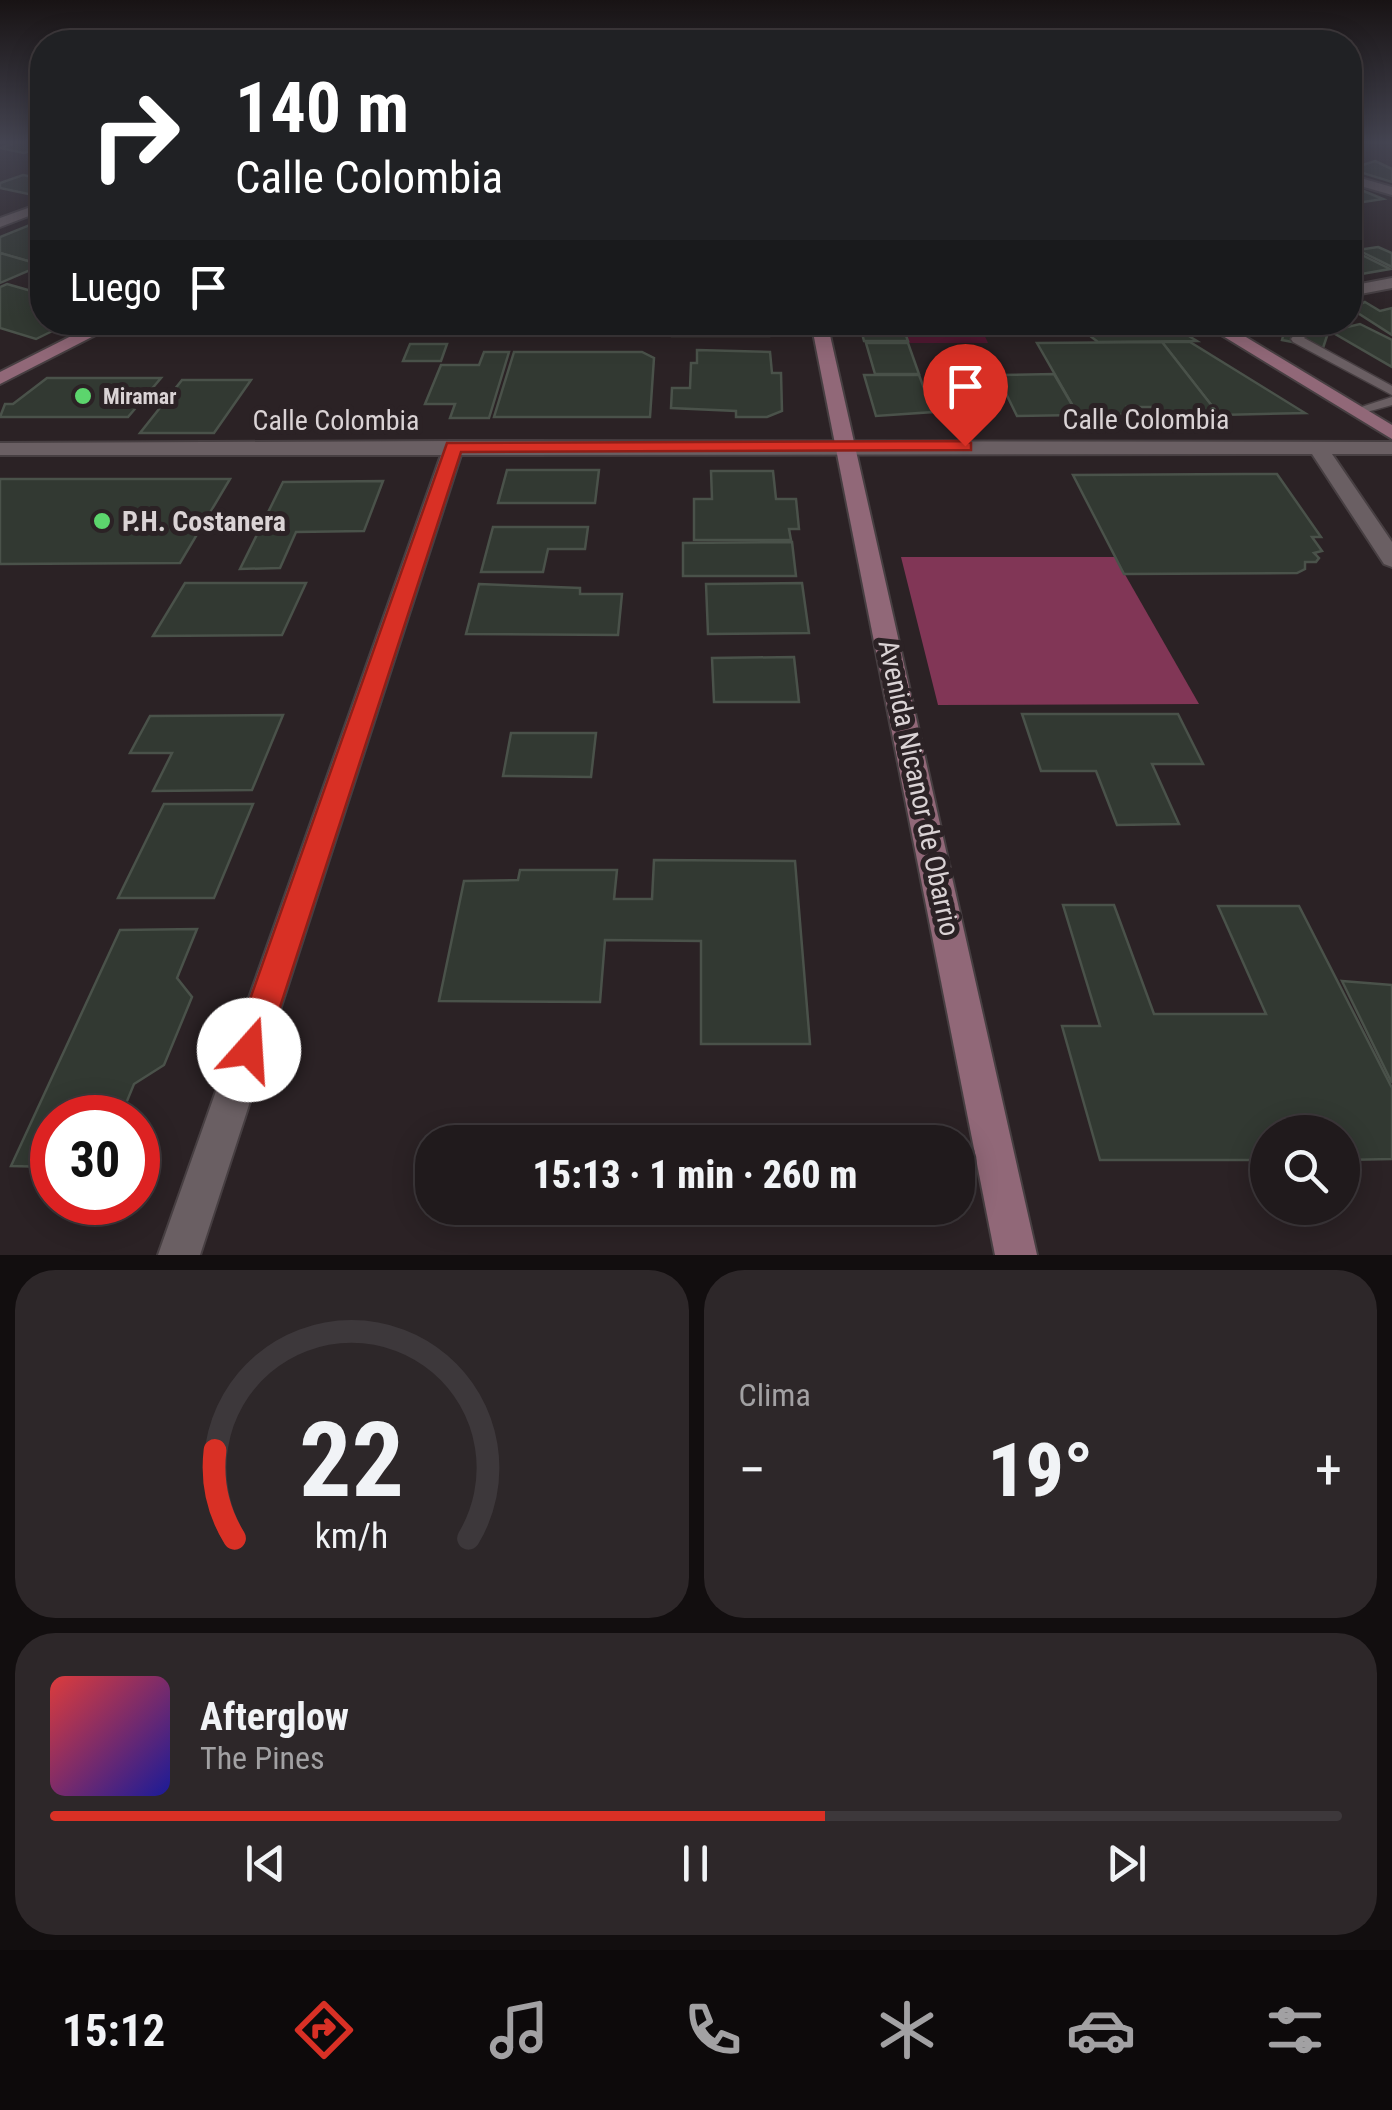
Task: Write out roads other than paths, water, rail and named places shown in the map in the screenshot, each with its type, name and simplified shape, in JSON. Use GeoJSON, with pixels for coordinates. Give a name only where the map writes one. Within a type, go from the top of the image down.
{"type":"FeatureCollection","features":[{"type":"Feature","properties":{"kind":"main road"},"geometry":{"type":"LineString","coordinates":[[0,379],[87,335]]}},
{"type":"Feature","properties":{"kind":"main road","name":"Avenida Nicanor de Obarrio"},"geometry":{"type":"LineString","coordinates":[[822,335],[1016,1255]]}},
{"type":"Feature","properties":{"kind":"main road"},"geometry":{"type":"LineString","coordinates":[[1230,335],[1392,433]]}},
{"type":"Feature","properties":{"kind":"street"},"geometry":{"type":"LineString","coordinates":[[0,223],[30,212]]}},
{"type":"Feature","properties":{"kind":"street"},"geometry":{"type":"LineString","coordinates":[[1362,289],[1392,284]]}},
{"type":"Feature","properties":{"kind":"street"},"geometry":{"type":"LineString","coordinates":[[180,1255],[454,446]]}},
{"type":"Feature","properties":{"kind":"street"},"geometry":{"type":"LineString","coordinates":[[1317,447],[1392,558]]}},
{"type":"Feature","properties":{"kind":"street","name":"Calle Colombia"},"geometry":{"type":"LineString","coordinates":[[0,449],[1392,448]]}},
{"type":"Feature","properties":{"kind":"lane"},"geometry":{"type":"LineString","coordinates":[[1300,335],[1297,338],[1392,392]]}},
{"type":"Feature","properties":{"kind":"lane"},"geometry":{"type":"LineString","coordinates":[[1356,411],[1392,401]]}},
{"type":"Feature","properties":{"kind":"place","name":"Miramar"},"geometry":{"type":"Point","coordinates":[83,396]}},
{"type":"Feature","properties":{"kind":"place","name":"P.H. Costanera"},"geometry":{"type":"Point","coordinates":[102,521]}}]}
